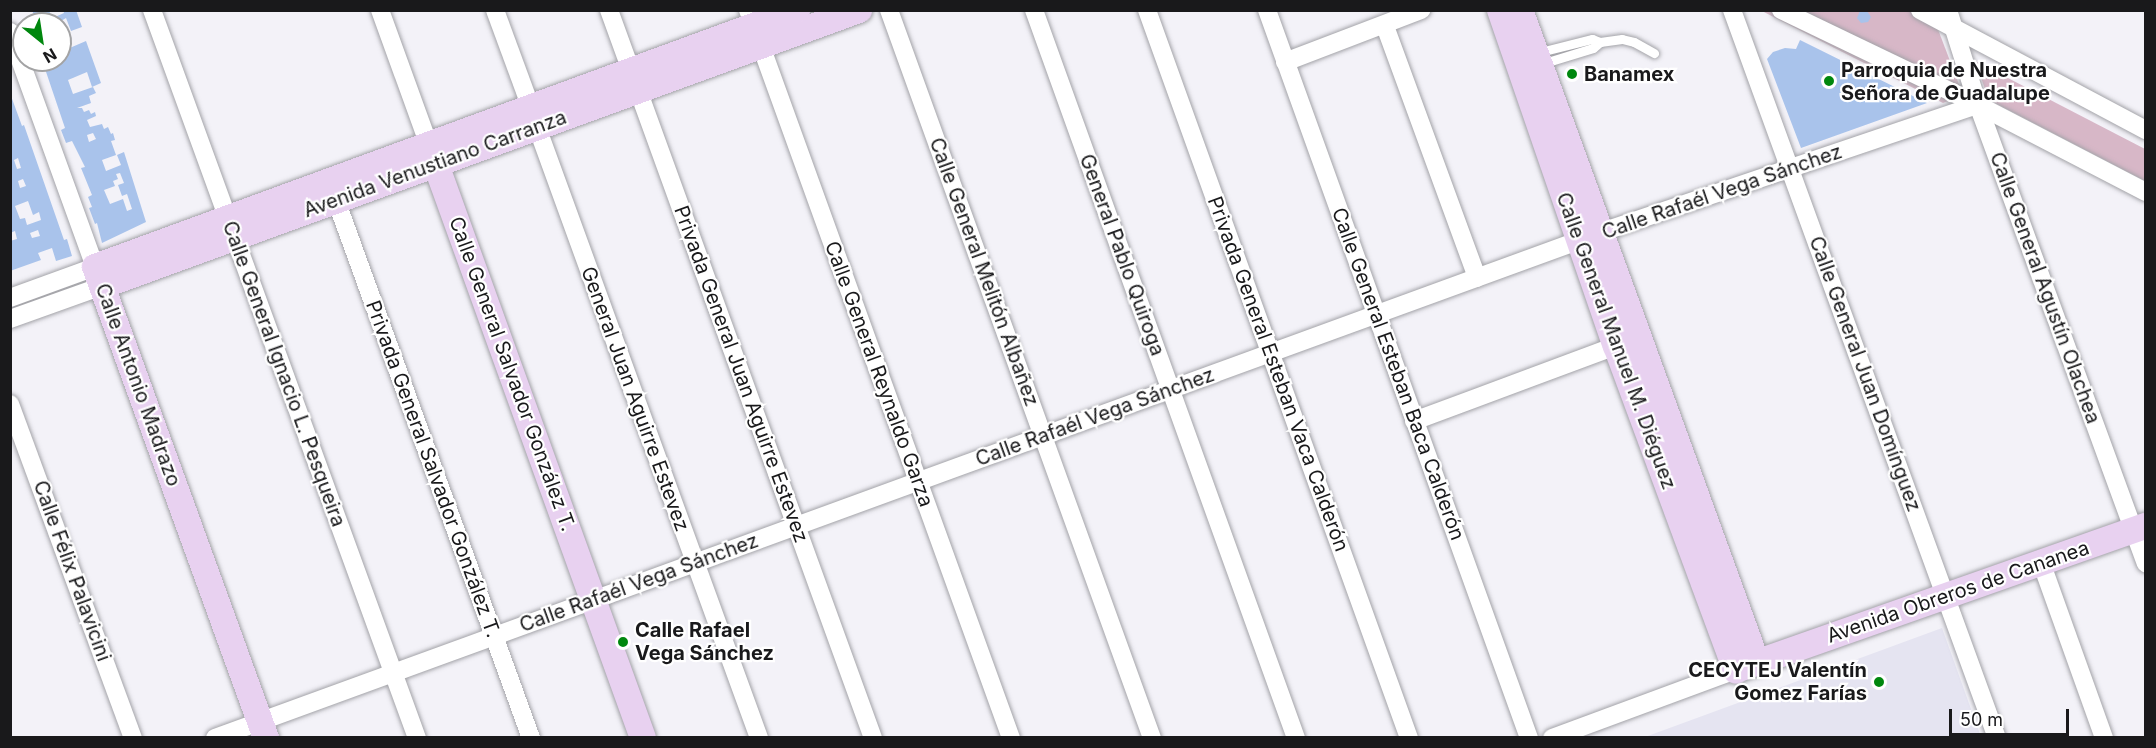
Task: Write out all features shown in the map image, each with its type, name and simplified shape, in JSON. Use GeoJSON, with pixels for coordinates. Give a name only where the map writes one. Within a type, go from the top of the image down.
{"type":"FeatureCollection","features":[{"type":"Feature","properties":{"kind":"street","name":"Calle General Ignacio L. Pesqueira"},"geometry":{"type":"LineString","coordinates":[[152,10],[417,738]]}},
{"type":"Feature","properties":{"kind":"street","name":"Calle General Salvador González T."},"geometry":{"type":"LineString","coordinates":[[380,10],[643,738]]}},
{"type":"Feature","properties":{"kind":"street","name":"General Juan Aguirre Estevez"},"geometry":{"type":"LineString","coordinates":[[495,10],[759,738]]}},
{"type":"Feature","properties":{"kind":"street","name":"Privada General Juan Aguirre Estevez"},"geometry":{"type":"LineString","coordinates":[[609,10],[873,738]]}},
{"type":"Feature","properties":{"kind":"street","name":"Avenida Venustiano Carranza"},"geometry":{"type":"LineString","coordinates":[[10,298],[98,276],[635,81],[797,10]]}},
{"type":"Feature","properties":{"kind":"street","name":"Avenida Venustiano Carranza"},"geometry":{"type":"LineString","coordinates":[[754,28],[860,10]]}},
{"type":"Feature","properties":{"kind":"street","name":"Calle General Melitón Albañez"},"geometry":{"type":"LineString","coordinates":[[889,10],[1152,738]]}},
{"type":"Feature","properties":{"kind":"street","name":"General Pablo Quiroga"},"geometry":{"type":"LineString","coordinates":[[1034,10],[1296,738]]}},
{"type":"Feature","properties":{"kind":"street","name":"Privada General Esteban Vaca Calderón"},"geometry":{"type":"LineString","coordinates":[[1147,10],[1409,738]]}},
{"type":"Feature","properties":{"kind":"street","name":"Calle General Esteban Baca Calderón"},"geometry":{"type":"LineString","coordinates":[[1267,10],[1529,738]]}},
{"type":"Feature","properties":{"kind":"street"},"geometry":{"type":"LineString","coordinates":[[1285,62],[1385,26],[1421,10]]}},
{"type":"Feature","properties":{"kind":"street","name":"Calle General Manuel M. Diéguez"},"geometry":{"type":"LineString","coordinates":[[1500,10],[1528,61],[1747,667]]}},
{"type":"Feature","properties":{"kind":"street","name":"Calle General Manuel M. Diéguez"},"geometry":{"type":"LineString","coordinates":[[1520,10],[1528,61]]}},
{"type":"Feature","properties":{"kind":"street","name":"Calle General Juan Domínguez"},"geometry":{"type":"LineString","coordinates":[[1732,10],[1997,738]]}},
{"type":"Feature","properties":{"kind":"street"},"geometry":{"type":"LineString","coordinates":[[1781,10],[1978,105],[2145,192]]}},
{"type":"Feature","properties":{"kind":"street"},"geometry":{"type":"LineString","coordinates":[[1920,10],[1951,19],[2145,130]]}},
{"type":"Feature","properties":{"kind":"street","name":"Calle General Agustín Olachea"},"geometry":{"type":"LineString","coordinates":[[1951,19],[1978,105],[2139,528],[2145,563]]}},
{"type":"Feature","properties":{"kind":"street"},"geometry":{"type":"LineString","coordinates":[[1385,26],[1477,278]]}},
{"type":"Feature","properties":{"kind":"street","name":"Calle General Reynaldo Garza"},"geometry":{"type":"LineString","coordinates":[[754,28],[1011,738]]}},
{"type":"Feature","properties":{"kind":"street","name":"Calle Antonio Madrazo"},"geometry":{"type":"LineString","coordinates":[[10,32],[263,729]]}},
{"type":"Feature","properties":{"kind":"street","name":"Calle Rafaél Vega Sánchez"},"geometry":{"type":"LineString","coordinates":[[215,738],[263,729],[394,673],[1591,236],[1978,105]]}},
{"type":"Feature","properties":{"kind":"street","name":"Avenida Venustiano Carranza"},"geometry":{"type":"LineString","coordinates":[[230,228],[336,201],[432,154]]}},
{"type":"Feature","properties":{"kind":"street","name":"Privada General Salvador González T."},"geometry":{"type":"LineString","coordinates":[[336,201],[531,738]]}},
{"type":"Feature","properties":{"kind":"street","name":"Calle General Manuel M. Diéguez"},"geometry":{"type":"LineString","coordinates":[[1591,236],[1616,346],[1747,667]]}},
{"type":"Feature","properties":{"kind":"street","name":"Avenida Venustiano Carranza"},"geometry":{"type":"LineString","coordinates":[[10,319],[98,276]]}},
{"type":"Feature","properties":{"kind":"street"},"geometry":{"type":"LineString","coordinates":[[1414,421],[1616,346]]}},
{"type":"Feature","properties":{"kind":"street","name":"Calle Félix Palavicini"},"geometry":{"type":"LineString","coordinates":[[10,404],[132,738]]}},
{"type":"Feature","properties":{"kind":"street","name":"Avenida Obreros de Cananea"},"geometry":{"type":"LineString","coordinates":[[1747,667],[2139,528]]}},
{"type":"Feature","properties":{"kind":"street"},"geometry":{"type":"LineString","coordinates":[[2041,562],[2104,738]]}},
{"type":"Feature","properties":{"kind":"street"},"geometry":{"type":"LineString","coordinates":[[1552,738],[1747,667]]}},
{"type":"Feature","properties":{"kind":"lane"},"geometry":{"type":"LineString","coordinates":[[1528,61],[1593,48],[1600,42],[1622,39],[1634,42],[1654,53]]}},
{"type":"Feature","properties":{"kind":"shaded area"},"geometry":{"type":"Polygon","coordinates":[[[1762,11],[1931,11],[1963,95],[1943,103],[1762,11]]]}},
{"type":"Feature","properties":{"kind":"shaded area"},"geometry":{"type":"Polygon","coordinates":[[[1975,61],[2145,149],[2145,181],[1989,100],[1975,61]]]}},
{"type":"Feature","properties":{"kind":"shaded area","name":"CECYTEJ Valentín Gomez Farías"},"geometry":{"type":"Polygon","coordinates":[[[1942,628],[1981,737],[1645,737],[1942,628]]]}},
{"type":"Feature","properties":{"kind":"building"},"geometry":{"type":"Polygon","coordinates":[[[32,10],[49,10],[50,12],[33,12],[32,10]]]}},
{"type":"Feature","properties":{"kind":"building"},"geometry":{"type":"Polygon","coordinates":[[[63,10],[76,10],[82,27],[72,31],[72,12],[64,12],[63,10]]]}},
{"type":"Feature","properties":{"kind":"building"},"geometry":{"type":"Polygon","coordinates":[[[1860,11],[1867,11],[1871,17],[1868,22],[1861,23],[1857,18],[1860,11]]]}},
{"type":"Feature","properties":{"kind":"building","name":"Parroquia de Nuestra Señora de Guadalupe"},"geometry":{"type":"Polygon","coordinates":[[[1800,40],[1927,103],[1801,148],[1767,59],[1773,52],[1785,48],[1796,49],[1800,40]]]}},
{"type":"Feature","properties":{"kind":"building"},"geometry":{"type":"Polygon","coordinates":[[[86,41],[101,83],[92,87],[87,72],[68,80],[73,94],[93,87],[96,93],[89,96],[91,103],[77,108],[82,108],[84,112],[89,110],[91,114],[95,112],[96,116],[87,120],[90,127],[102,124],[104,129],[108,127],[111,134],[113,133],[115,140],[111,141],[116,155],[102,160],[106,171],[121,165],[117,155],[124,152],[146,222],[102,243],[97,223],[95,224],[89,208],[92,207],[88,197],[92,195],[81,168],[85,167],[72,141],[66,143],[61,130],[65,128],[46,72],[72,72],[72,47],[86,41]],[[93,133],[87,135],[89,142],[96,139],[93,133]],[[120,173],[116,174],[118,179],[113,181],[115,186],[104,190],[110,204],[123,199],[127,211],[132,209],[127,194],[122,196],[118,185],[124,183],[120,173]]]}},
{"type":"Feature","properties":{"kind":"building"},"geometry":{"type":"Polygon","coordinates":[[[11,96],[22,126],[24,125],[64,240],[67,239],[72,256],[56,261],[52,248],[38,253],[41,260],[10,271],[10,241],[17,239],[15,231],[10,233],[11,96]],[[18,158],[14,160],[17,169],[21,168],[18,158]],[[23,179],[18,181],[20,188],[26,186],[23,179]],[[28,201],[15,206],[20,219],[25,218],[27,225],[41,220],[39,212],[33,215],[28,201]],[[38,230],[30,233],[32,238],[40,236],[38,230]]]}},
{"type":"Feature","properties":{"kind":"place","name":"Banamex"},"geometry":{"type":"Point","coordinates":[1572,74]}},
{"type":"Feature","properties":{"kind":"place","name":"Parroquia de Nuestra Señora de Guadalupe"},"geometry":{"type":"Point","coordinates":[1829,81]}},
{"type":"Feature","properties":{"kind":"place","name":"Calle Rafael Vega Sánchez"},"geometry":{"type":"Point","coordinates":[623,642]}},
{"type":"Feature","properties":{"kind":"place","name":"CECYTEJ Valentín Gomez Farías"},"geometry":{"type":"Point","coordinates":[1879,682]}}]}
